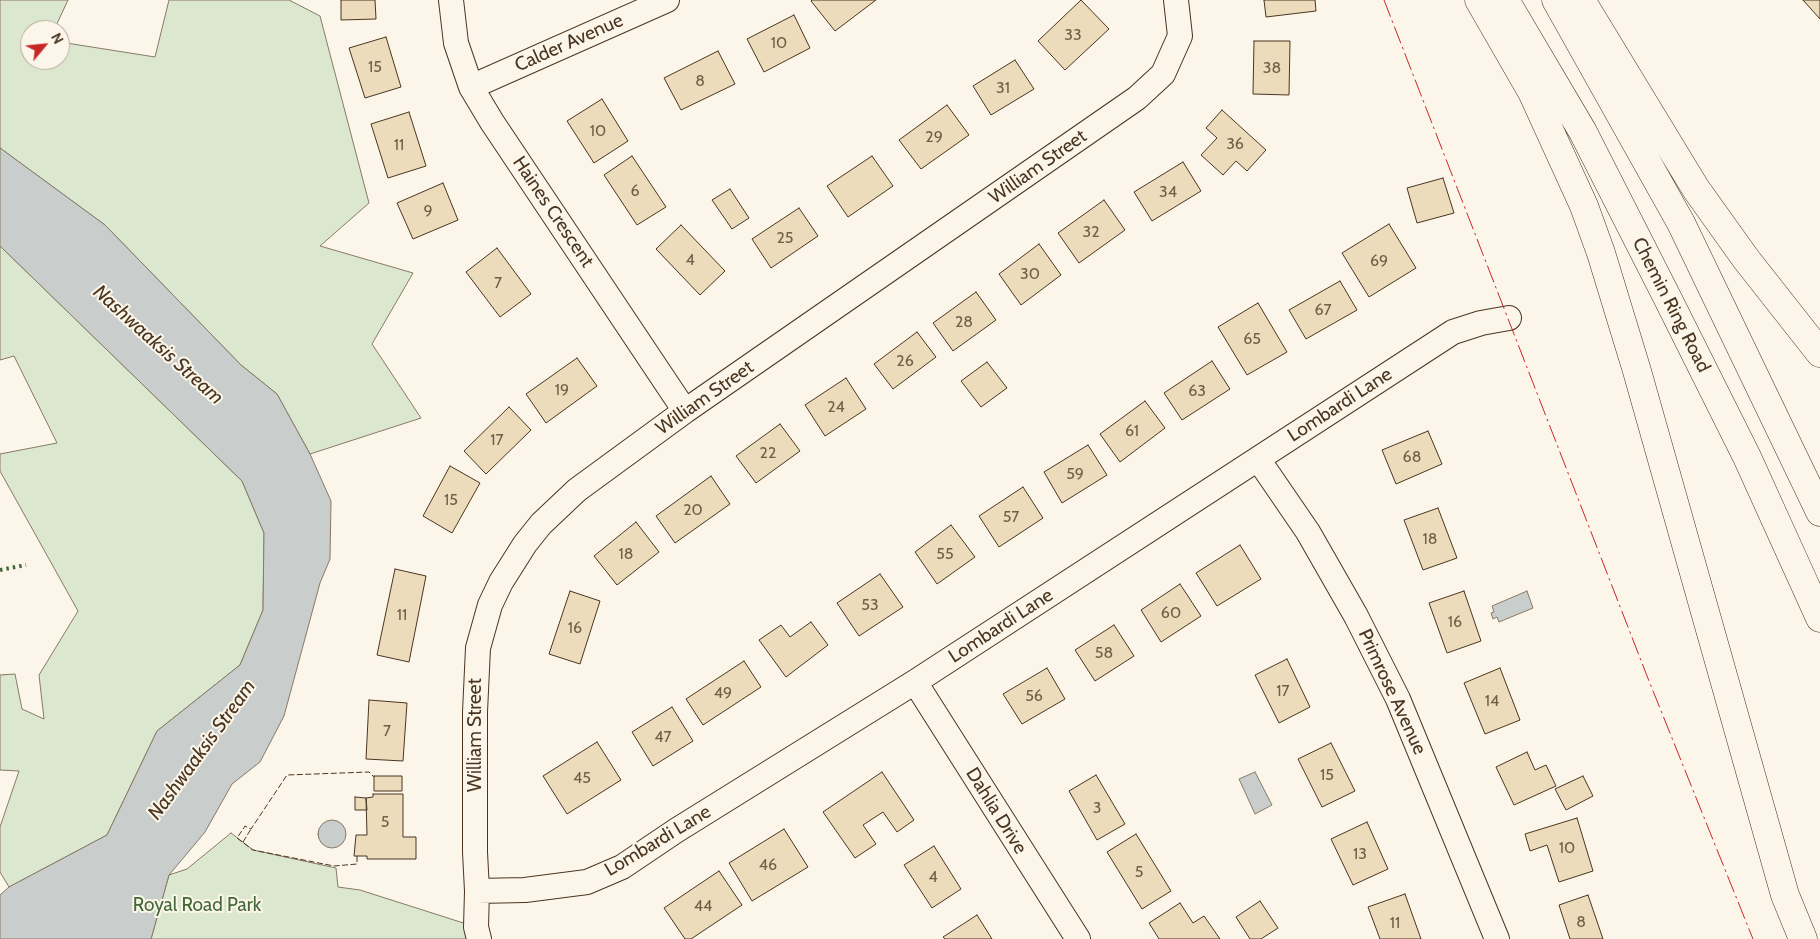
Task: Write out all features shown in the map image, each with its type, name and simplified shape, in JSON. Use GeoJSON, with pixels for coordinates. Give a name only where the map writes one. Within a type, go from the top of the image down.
{"type":"FeatureCollection","features":[{"type":"Feature","properties":{"kind":"highway"},"geometry":{"type":"LineString","coordinates":[[1479,0],[1532,92],[1584,206],[1601,253],[1637,371],[1780,878],[1803,939]]}},
{"type":"Feature","properties":{"kind":"highway","name":"Chemin Ring Road"},"geometry":{"type":"LineString","coordinates":[[1505,0],[1583,132],[1747,457],[1820,618]]}},
{"type":"Feature","properties":{"kind":"highway"},"geometry":{"type":"LineString","coordinates":[[1556,0],[1681,223],[1820,512]]}},
{"type":"Feature","properties":{"kind":"highway"},"geometry":{"type":"LineString","coordinates":[[1581,0],[1696,189],[1746,259],[1820,353]]}},
{"type":"Feature","properties":{"kind":"street","name":"Haines Crescent"},"geometry":{"type":"LineString","coordinates":[[451,0],[456,42],[471,87],[492,122],[685,411]]}},
{"type":"Feature","properties":{"kind":"street","name":"Calder Avenue"},"geometry":{"type":"LineString","coordinates":[[471,87],[667,0]]}},
{"type":"Feature","properties":{"kind":"street","name":"William Street"},"geometry":{"type":"LineString","coordinates":[[479,939],[476,927],[475,852],[476,669],[478,648],[490,604],[501,582],[525,544],[558,506],[577,490],[685,411],[1137,98],[1163,74],[1180,36],[1176,0]]}},
{"type":"Feature","properties":{"kind":"street","name":"Lombardi Lane"},"geometry":{"type":"LineString","coordinates":[[477,891],[525,890],[587,882],[622,867],[685,825],[915,682],[1453,332],[1481,323],[1510,318]]}},
{"type":"Feature","properties":{"kind":"street","name":"Primrose Avenue"},"geometry":{"type":"LineString","coordinates":[[1258,459],[1308,532],[1356,616],[1398,699],[1497,939]]}},
{"type":"Feature","properties":{"kind":"street","name":"Dahlia Drive"},"geometry":{"type":"LineString","coordinates":[[915,682],[1078,939]]}},
{"type":"Feature","properties":{"kind":"green space"},"geometry":{"type":"Polygon","coordinates":[[[0,0],[68,0],[59,20],[20,20],[20,70],[70,70],[70,44],[155,57],[169,0],[289,0],[320,16],[369,203],[320,246],[413,273],[372,344],[421,418],[310,454],[277,394],[241,365],[105,225],[0,148],[0,0]]]}},
{"type":"Feature","properties":{"kind":"green space"},"geometry":{"type":"Polygon","coordinates":[[[0,246],[242,481],[264,533],[263,610],[240,665],[157,731],[107,835],[9,887],[0,872],[0,827],[19,771],[0,770],[0,675],[15,674],[22,709],[44,719],[39,675],[78,611],[0,471],[0,454],[57,443],[14,356],[0,360],[0,246]]]}},
{"type":"Feature","properties":{"kind":"green space","name":"Royal Road Park"},"geometry":{"type":"Polygon","coordinates":[[[231,833],[253,850],[336,868],[338,887],[360,890],[476,927],[479,939],[151,939],[169,875],[187,869],[231,833]]]}},
{"type":"Feature","properties":{"kind":"water","name":"Nashwaaksis Stream"},"geometry":{"type":"Polygon","coordinates":[[[0,148],[105,225],[241,365],[277,394],[310,454],[331,501],[330,559],[320,583],[284,716],[260,762],[232,784],[205,832],[169,875],[151,939],[0,939],[0,895],[9,887],[107,835],[157,731],[240,665],[263,610],[264,533],[242,481],[0,246],[0,148]]]}},
{"type":"Feature","properties":{"kind":"water"},"geometry":{"type":"Polygon","coordinates":[[[1527,591],[1533,608],[1499,622],[1497,617],[1493,619],[1491,613],[1494,612],[1492,606],[1527,591]]]}},
{"type":"Feature","properties":{"kind":"water"},"geometry":{"type":"Polygon","coordinates":[[[1255,772],[1272,805],[1255,814],[1239,779],[1255,772]]]}},
{"type":"Feature","properties":{"kind":"water"},"geometry":{"type":"Polygon","coordinates":[[[332,820],[342,824],[346,834],[342,844],[332,848],[322,844],[318,834],[322,824],[332,820]]]}},
{"type":"Feature","properties":{"kind":"building"},"geometry":{"type":"Polygon","coordinates":[[[341,0],[375,0],[376,19],[341,20],[341,0]]]}},
{"type":"Feature","properties":{"kind":"building"},"geometry":{"type":"Polygon","coordinates":[[[812,0],[876,0],[835,31],[812,0]]]}},
{"type":"Feature","properties":{"kind":"building"},"geometry":{"type":"Polygon","coordinates":[[[1081,0],[1109,29],[1065,70],[1038,41],[1081,0]]]}},
{"type":"Feature","properties":{"kind":"building"},"geometry":{"type":"Polygon","coordinates":[[[1264,0],[1315,0],[1316,11],[1266,17],[1264,0]]]}},
{"type":"Feature","properties":{"kind":"building"},"geometry":{"type":"Polygon","coordinates":[[[1803,0],[1820,0],[1820,19],[1803,0]]]}},
{"type":"Feature","properties":{"kind":"building"},"geometry":{"type":"Polygon","coordinates":[[[794,15],[810,48],[764,72],[747,39],[794,15]]]}},
{"type":"Feature","properties":{"kind":"building"},"geometry":{"type":"Polygon","coordinates":[[[386,37],[401,87],[365,98],[349,48],[386,37]]]}},
{"type":"Feature","properties":{"kind":"building"},"geometry":{"type":"Polygon","coordinates":[[[1254,41],[1290,41],[1289,95],[1253,94],[1254,41]]]}},
{"type":"Feature","properties":{"kind":"building"},"geometry":{"type":"Polygon","coordinates":[[[718,51],[735,84],[681,110],[664,78],[718,51]]]}},
{"type":"Feature","properties":{"kind":"building"},"geometry":{"type":"Polygon","coordinates":[[[1015,60],[1034,89],[991,115],[973,86],[1015,60]]]}},
{"type":"Feature","properties":{"kind":"building"},"geometry":{"type":"Polygon","coordinates":[[[602,99],[628,141],[594,163],[567,121],[602,99]]]}},
{"type":"Feature","properties":{"kind":"building"},"geometry":{"type":"Polygon","coordinates":[[[947,105],[969,135],[921,169],[899,140],[947,105]]]}},
{"type":"Feature","properties":{"kind":"building"},"geometry":{"type":"Polygon","coordinates":[[[1222,110],[1266,150],[1247,171],[1236,161],[1223,175],[1201,155],[1217,138],[1206,128],[1222,110]]]}},
{"type":"Feature","properties":{"kind":"building"},"geometry":{"type":"Polygon","coordinates":[[[409,112],[426,166],[388,178],[371,124],[409,112]]]}},
{"type":"Feature","properties":{"kind":"building"},"geometry":{"type":"Polygon","coordinates":[[[632,156],[666,207],[637,225],[604,175],[632,156]]]}},
{"type":"Feature","properties":{"kind":"building"},"geometry":{"type":"Polygon","coordinates":[[[872,156],[893,186],[848,217],[827,186],[872,156]]]}},
{"type":"Feature","properties":{"kind":"building"},"geometry":{"type":"Polygon","coordinates":[[[1183,162],[1201,191],[1152,221],[1134,192],[1183,162]]]}},
{"type":"Feature","properties":{"kind":"building"},"geometry":{"type":"Polygon","coordinates":[[[1443,178],[1454,213],[1417,223],[1407,188],[1443,178]]]}},
{"type":"Feature","properties":{"kind":"building"},"geometry":{"type":"Polygon","coordinates":[[[443,183],[458,220],[413,239],[397,203],[443,183]]]}},
{"type":"Feature","properties":{"kind":"building"},"geometry":{"type":"Polygon","coordinates":[[[730,189],[749,218],[732,229],[712,200],[730,189]]]}},
{"type":"Feature","properties":{"kind":"building"},"geometry":{"type":"Polygon","coordinates":[[[1104,200],[1125,230],[1079,263],[1058,233],[1104,200]]]}},
{"type":"Feature","properties":{"kind":"building"},"geometry":{"type":"Polygon","coordinates":[[[799,208],[818,236],[771,268],[752,239],[799,208]]]}},
{"type":"Feature","properties":{"kind":"building"},"geometry":{"type":"Polygon","coordinates":[[[1389,224],[1416,268],[1369,297],[1342,253],[1389,224]]]}},
{"type":"Feature","properties":{"kind":"building"},"geometry":{"type":"Polygon","coordinates":[[[681,225],[725,271],[700,295],[656,249],[681,225]]]}},
{"type":"Feature","properties":{"kind":"building"},"geometry":{"type":"Polygon","coordinates":[[[1039,244],[1061,275],[1021,305],[999,274],[1039,244]]]}},
{"type":"Feature","properties":{"kind":"building"},"geometry":{"type":"Polygon","coordinates":[[[497,248],[531,294],[500,317],[466,272],[497,248]]]}},
{"type":"Feature","properties":{"kind":"building"},"geometry":{"type":"Polygon","coordinates":[[[1340,281],[1357,310],[1306,339],[1289,310],[1340,281]]]}},
{"type":"Feature","properties":{"kind":"building"},"geometry":{"type":"Polygon","coordinates":[[[976,292],[996,320],[953,351],[933,323],[976,292]]]}},
{"type":"Feature","properties":{"kind":"building"},"geometry":{"type":"Polygon","coordinates":[[[1258,303],[1287,352],[1247,375],[1218,327],[1258,303]]]}},
{"type":"Feature","properties":{"kind":"building"},"geometry":{"type":"Polygon","coordinates":[[[917,332],[936,357],[893,389],[874,364],[917,332]]]}},
{"type":"Feature","properties":{"kind":"building"},"geometry":{"type":"Polygon","coordinates":[[[577,358],[597,386],[546,423],[526,394],[577,358]]]}},
{"type":"Feature","properties":{"kind":"building"},"geometry":{"type":"Polygon","coordinates":[[[1212,361],[1230,389],[1182,420],[1164,393],[1212,361]]]}},
{"type":"Feature","properties":{"kind":"building"},"geometry":{"type":"Polygon","coordinates":[[[987,362],[1007,388],[981,407],[961,381],[987,362]]]}},
{"type":"Feature","properties":{"kind":"building"},"geometry":{"type":"Polygon","coordinates":[[[846,378],[866,409],[825,436],[805,405],[846,378]]]}},
{"type":"Feature","properties":{"kind":"building"},"geometry":{"type":"Polygon","coordinates":[[[1145,401],[1165,428],[1120,462],[1100,434],[1145,401]]]}},
{"type":"Feature","properties":{"kind":"building"},"geometry":{"type":"Polygon","coordinates":[[[509,407],[531,430],[486,474],[464,451],[509,407]]]}},
{"type":"Feature","properties":{"kind":"building"},"geometry":{"type":"Polygon","coordinates":[[[780,424],[800,451],[756,483],[736,456],[780,424]]]}},
{"type":"Feature","properties":{"kind":"building"},"geometry":{"type":"Polygon","coordinates":[[[1428,431],[1442,464],[1396,484],[1382,450],[1428,431]]]}},
{"type":"Feature","properties":{"kind":"building"},"geometry":{"type":"Polygon","coordinates":[[[1088,445],[1107,475],[1062,503],[1044,472],[1088,445]]]}},
{"type":"Feature","properties":{"kind":"building"},"geometry":{"type":"Polygon","coordinates":[[[450,466],[480,483],[452,533],[423,516],[450,466]]]}},
{"type":"Feature","properties":{"kind":"building"},"geometry":{"type":"Polygon","coordinates":[[[711,476],[730,504],[675,543],[656,516],[711,476]]]}},
{"type":"Feature","properties":{"kind":"building"},"geometry":{"type":"Polygon","coordinates":[[[1023,487],[1043,518],[999,547],[979,516],[1023,487]]]}},
{"type":"Feature","properties":{"kind":"building"},"geometry":{"type":"Polygon","coordinates":[[[1438,508],[1457,558],[1423,570],[1404,520],[1438,508]]]}},
{"type":"Feature","properties":{"kind":"building"},"geometry":{"type":"Polygon","coordinates":[[[636,522],[659,552],[617,585],[594,556],[636,522]]]}},
{"type":"Feature","properties":{"kind":"building"},"geometry":{"type":"Polygon","coordinates":[[[951,525],[975,557],[937,584],[915,552],[951,525]]]}},
{"type":"Feature","properties":{"kind":"building"},"geometry":{"type":"Polygon","coordinates":[[[1240,545],[1261,579],[1217,606],[1196,573],[1240,545]]]}},
{"type":"Feature","properties":{"kind":"building"},"geometry":{"type":"Polygon","coordinates":[[[395,569],[426,576],[409,662],[377,655],[395,569]]]}},
{"type":"Feature","properties":{"kind":"building"},"geometry":{"type":"Polygon","coordinates":[[[880,574],[903,607],[859,636],[837,603],[880,574]]]}},
{"type":"Feature","properties":{"kind":"building"},"geometry":{"type":"Polygon","coordinates":[[[1180,584],[1201,616],[1161,642],[1141,610],[1180,584]]]}},
{"type":"Feature","properties":{"kind":"building"},"geometry":{"type":"Polygon","coordinates":[[[570,591],[600,601],[580,664],[549,654],[570,591]]]}},
{"type":"Feature","properties":{"kind":"building"},"geometry":{"type":"Polygon","coordinates":[[[1464,591],[1481,641],[1447,653],[1429,603],[1464,591]]]}},
{"type":"Feature","properties":{"kind":"building"},"geometry":{"type":"Polygon","coordinates":[[[811,622],[828,645],[786,677],[759,640],[781,625],[790,637],[811,622]]]}},
{"type":"Feature","properties":{"kind":"building"},"geometry":{"type":"Polygon","coordinates":[[[1114,625],[1134,656],[1095,681],[1075,650],[1114,625]]]}},
{"type":"Feature","properties":{"kind":"building"},"geometry":{"type":"Polygon","coordinates":[[[1287,659],[1310,707],[1279,723],[1255,675],[1287,659]]]}},
{"type":"Feature","properties":{"kind":"building"},"geometry":{"type":"Polygon","coordinates":[[[744,661],[761,687],[703,725],[686,699],[744,661]]]}},
{"type":"Feature","properties":{"kind":"building"},"geometry":{"type":"Polygon","coordinates":[[[1047,668],[1065,699],[1022,724],[1003,694],[1047,668]]]}},
{"type":"Feature","properties":{"kind":"building"},"geometry":{"type":"Polygon","coordinates":[[[1500,668],[1520,720],[1485,734],[1464,683],[1500,668]]]}},
{"type":"Feature","properties":{"kind":"building"},"geometry":{"type":"Polygon","coordinates":[[[369,700],[407,703],[403,761],[366,759],[369,700]]]}},
{"type":"Feature","properties":{"kind":"building"},"geometry":{"type":"Polygon","coordinates":[[[672,707],[693,741],[653,766],[632,732],[672,707]]]}},
{"type":"Feature","properties":{"kind":"building"},"geometry":{"type":"Polygon","coordinates":[[[597,742],[621,780],[567,814],[543,776],[597,742]]]}},
{"type":"Feature","properties":{"kind":"building"},"geometry":{"type":"Polygon","coordinates":[[[1331,743],[1355,791],[1322,807],[1298,759],[1331,743]]]}},
{"type":"Feature","properties":{"kind":"building"},"geometry":{"type":"Polygon","coordinates":[[[1527,752],[1535,770],[1546,765],[1556,786],[1514,805],[1496,767],[1527,752]]]}},
{"type":"Feature","properties":{"kind":"building"},"geometry":{"type":"Polygon","coordinates":[[[882,772],[914,820],[897,832],[883,812],[863,825],[876,844],[855,858],[823,812],[882,772]]]}},
{"type":"Feature","properties":{"kind":"building"},"geometry":{"type":"Polygon","coordinates":[[[1096,775],[1125,824],[1097,840],[1069,791],[1096,775]]]}},
{"type":"Feature","properties":{"kind":"building"},"geometry":{"type":"Polygon","coordinates":[[[374,776],[402,776],[402,791],[374,791],[374,776]]]}},
{"type":"Feature","properties":{"kind":"building"},"geometry":{"type":"Polygon","coordinates":[[[1583,776],[1593,796],[1566,810],[1555,789],[1583,776]]]}},
{"type":"Feature","properties":{"kind":"building"},"geometry":{"type":"Polygon","coordinates":[[[373,794],[403,794],[403,837],[416,837],[416,859],[367,859],[367,856],[354,856],[356,835],[367,835],[366,798],[373,797],[373,794]]]}},
{"type":"Feature","properties":{"kind":"building"},"geometry":{"type":"Polygon","coordinates":[[[355,797],[366,798],[367,810],[355,810],[355,797]]]}},
{"type":"Feature","properties":{"kind":"building"},"geometry":{"type":"Polygon","coordinates":[[[1577,818],[1593,871],[1559,882],[1547,845],[1530,851],[1525,834],[1577,818]]]}},
{"type":"Feature","properties":{"kind":"building"},"geometry":{"type":"Polygon","coordinates":[[[1367,822],[1388,869],[1353,885],[1331,839],[1367,822]]]}},
{"type":"Feature","properties":{"kind":"building"},"geometry":{"type":"Polygon","coordinates":[[[784,829],[808,867],[752,901],[729,863],[784,829]]]}},
{"type":"Feature","properties":{"kind":"building"},"geometry":{"type":"Polygon","coordinates":[[[1136,834],[1171,891],[1142,909],[1107,852],[1136,834]]]}},
{"type":"Feature","properties":{"kind":"building"},"geometry":{"type":"Polygon","coordinates":[[[934,846],[961,889],[932,908],[904,865],[934,846]]]}},
{"type":"Feature","properties":{"kind":"building"},"geometry":{"type":"Polygon","coordinates":[[[719,871],[742,905],[691,939],[685,939],[664,908],[719,871]]]}},
{"type":"Feature","properties":{"kind":"building"},"geometry":{"type":"Polygon","coordinates":[[[1405,894],[1421,939],[1380,939],[1368,907],[1405,894]]]}},
{"type":"Feature","properties":{"kind":"building"},"geometry":{"type":"Polygon","coordinates":[[[1588,895],[1603,939],[1570,939],[1559,905],[1588,895]]]}},
{"type":"Feature","properties":{"kind":"building"},"geometry":{"type":"Polygon","coordinates":[[[1260,901],[1278,928],[1261,939],[1250,939],[1236,917],[1260,901]]]}},
{"type":"Feature","properties":{"kind":"building"},"geometry":{"type":"Polygon","coordinates":[[[1180,903],[1193,923],[1204,916],[1220,939],[1159,939],[1149,923],[1180,903]]]}},
{"type":"Feature","properties":{"kind":"building"},"geometry":{"type":"Polygon","coordinates":[[[977,915],[992,939],[945,939],[943,937],[977,915]]]}},
{"type":"Feature","properties":{"kind":"hedge"},"geometry":{"type":"LineString","coordinates":[[0,570],[26,565]]}},
{"type":"Feature","properties":{"kind":"fence"},"geometry":{"type":"LineString","coordinates":[[357,856],[357,864],[334,866],[253,850],[237,838],[245,826],[251,829],[287,775],[369,772],[374,777]]}},
{"type":"Feature","properties":{"kind":"fence"},"geometry":{"type":"LineString","coordinates":[[243,842],[251,829]]}},
{"type":"Feature","properties":{"kind":"power"},"geometry":{"type":"LineString","coordinates":[[1384,0],[1649,681],[1753,939]]}}]}
